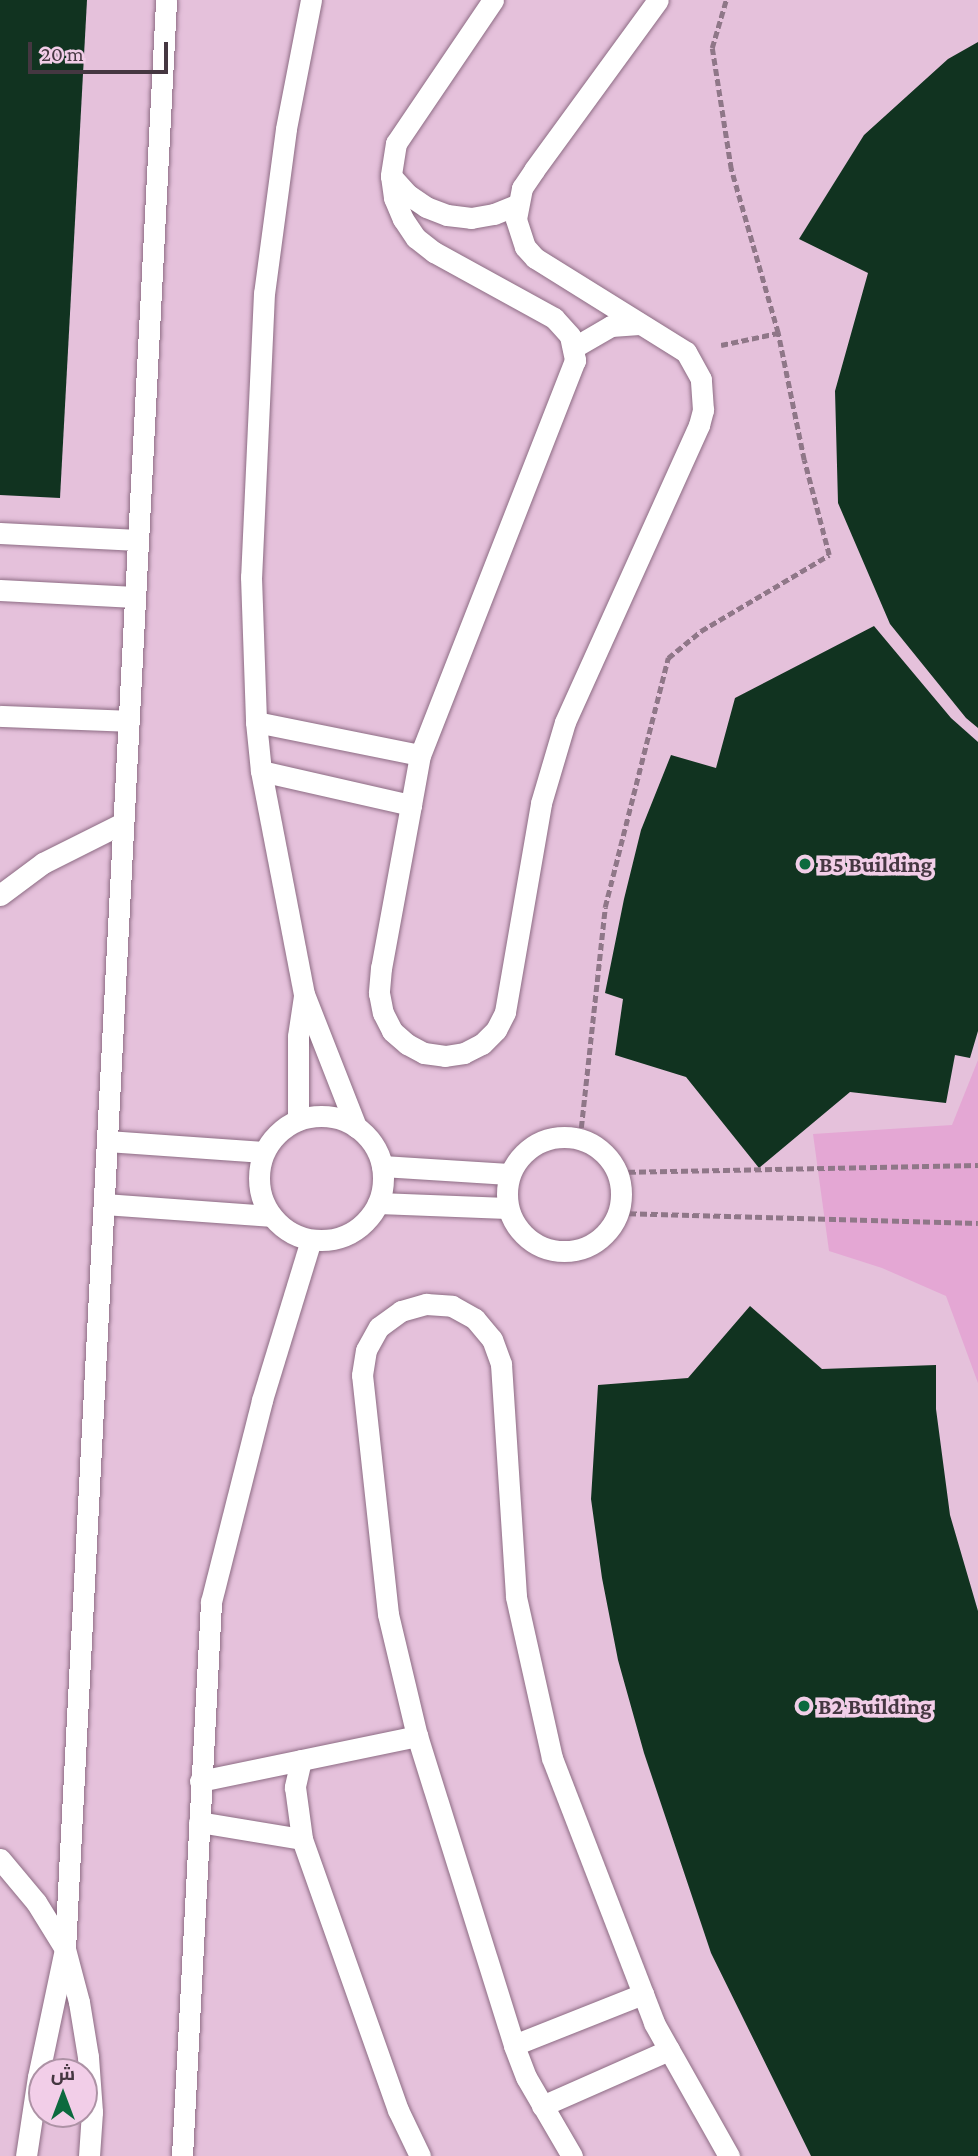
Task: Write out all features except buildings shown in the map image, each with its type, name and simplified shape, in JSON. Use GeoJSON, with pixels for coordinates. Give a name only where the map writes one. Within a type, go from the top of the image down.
{"type":"FeatureCollection","features":[{"type":"Feature","properties":{"kind":"lane"},"geometry":{"type":"LineString","coordinates":[[26,2156],[38,2077],[65,1949],[166,0]]}},
{"type":"Feature","properties":{"kind":"lane"},"geometry":{"type":"LineString","coordinates":[[311,0],[286,129],[264,293],[251,577],[256,722],[261,771],[304,994],[356,1127]]}},
{"type":"Feature","properties":{"kind":"lane"},"geometry":{"type":"LineString","coordinates":[[493,0],[396,143],[391,176],[394,198],[402,219],[416,238],[434,253],[554,318],[570,336],[573,348],[572,373],[420,755],[381,968],[379,993],[383,1013],[392,1031],[407,1044],[424,1053],[445,1056],[464,1053],[482,1044],[496,1030],[505,1012],[541,803],[565,722],[699,425],[704,394],[695,364],[686,352],[535,258],[519,234],[516,205],[534,170],[658,0]]}},
{"type":"Feature","properties":{"kind":"lane"},"geometry":{"type":"LineString","coordinates":[[391,176],[416,200],[447,215],[471,218],[494,215],[516,205]]}},
{"type":"Feature","properties":{"kind":"lane"},"geometry":{"type":"LineString","coordinates":[[573,348],[611,326],[639,324]]}},
{"type":"Feature","properties":{"kind":"lane"},"geometry":{"type":"LineString","coordinates":[[0,533],[138,540]]}},
{"type":"Feature","properties":{"kind":"lane"},"geometry":{"type":"LineString","coordinates":[[0,590],[135,597]]}},
{"type":"Feature","properties":{"kind":"lane"},"geometry":{"type":"LineString","coordinates":[[0,716],[129,720]]}},
{"type":"Feature","properties":{"kind":"lane"},"geometry":{"type":"LineString","coordinates":[[256,722],[420,755]]}},
{"type":"Feature","properties":{"kind":"lane"},"geometry":{"type":"LineString","coordinates":[[261,771],[411,805]]}},
{"type":"Feature","properties":{"kind":"lane"},"geometry":{"type":"LineString","coordinates":[[0,895],[43,863],[124,823]]}},
{"type":"Feature","properties":{"kind":"lane"},"geometry":{"type":"LineString","coordinates":[[298,1120],[298,1036],[304,994]]}},
{"type":"Feature","properties":{"kind":"lane"},"geometry":{"type":"LineString","coordinates":[[318,1116],[338,1119],[356,1127],[373,1144],[382,1166],[383,1185],[378,1203],[367,1220],[351,1233],[332,1240],[311,1240],[288,1232],[271,1216],[258,1185],[264,1152],[278,1134],[298,1120],[318,1116]]}},
{"type":"Feature","properties":{"kind":"lane"},"geometry":{"type":"LineString","coordinates":[[558,1136],[580,1138],[603,1151],[618,1172],[622,1192],[619,1213],[608,1231],[592,1244],[572,1251],[551,1250],[531,1242],[516,1227],[507,1208],[505,1191],[509,1174],[520,1155],[537,1142],[558,1136]]}},
{"type":"Feature","properties":{"kind":"lane"},"geometry":{"type":"LineString","coordinates":[[107,1141],[264,1152]]}},
{"type":"Feature","properties":{"kind":"lane"},"geometry":{"type":"LineString","coordinates":[[382,1166],[509,1174]]}},
{"type":"Feature","properties":{"kind":"lane"},"geometry":{"type":"LineString","coordinates":[[378,1203],[507,1208]]}},
{"type":"Feature","properties":{"kind":"lane"},"geometry":{"type":"LineString","coordinates":[[104,1204],[271,1216]]}},
{"type":"Feature","properties":{"kind":"lane"},"geometry":{"type":"LineString","coordinates":[[182,2156],[211,1602],[262,1400],[311,1240]]}},
{"type":"Feature","properties":{"kind":"lane"},"geometry":{"type":"LineString","coordinates":[[572,2156],[526,2077],[514,2045],[417,1736],[388,1614],[362,1375],[366,1350],[379,1327],[401,1311],[426,1304],[452,1306],[475,1319],[492,1339],[500,1364],[516,1597],[552,1758],[643,1994],[669,2050],[729,2156]]}},
{"type":"Feature","properties":{"kind":"lane"},"geometry":{"type":"LineString","coordinates":[[200,1782],[417,1736]]}},
{"type":"Feature","properties":{"kind":"lane"},"geometry":{"type":"LineString","coordinates":[[301,1760],[295,1787],[303,1839],[398,2110],[420,2156]]}},
{"type":"Feature","properties":{"kind":"lane"},"geometry":{"type":"LineString","coordinates":[[199,1822],[303,1839]]}},
{"type":"Feature","properties":{"kind":"lane"},"geometry":{"type":"LineString","coordinates":[[0,1859],[36,1902],[65,1949],[79,2002],[88,2057],[92,2112],[89,2156]]}},
{"type":"Feature","properties":{"kind":"lane"},"geometry":{"type":"LineString","coordinates":[[514,2045],[643,1994]]}},
{"type":"Feature","properties":{"kind":"lane"},"geometry":{"type":"LineString","coordinates":[[542,2106],[669,2050]]}},
{"type":"Feature","properties":{"kind":"path"},"geometry":{"type":"LineString","coordinates":[[580,1138],[605,907],[668,658],[701,631],[829,555],[804,460],[778,333],[731,169],[712,48],[726,0]]}},
{"type":"Feature","properties":{"kind":"path"},"geometry":{"type":"LineString","coordinates":[[686,352],[778,333]]}},
{"type":"Feature","properties":{"kind":"path"},"geometry":{"type":"LineString","coordinates":[[618,1172],[978,1165]]}},
{"type":"Feature","properties":{"kind":"path"},"geometry":{"type":"LineString","coordinates":[[619,1213],[978,1223]]}},
{"type":"Feature","properties":{"kind":"shaded area"},"geometry":{"type":"Polygon","coordinates":[[[978,1060],[978,1383],[946,1296],[882,1268],[829,1251],[813,1134],[952,1125],[978,1060]]]}},
{"type":"Feature","properties":{"kind":"place","name":"B5 Building"},"geometry":{"type":"Point","coordinates":[805,864]}},
{"type":"Feature","properties":{"kind":"place","name":"B2 Building"},"geometry":{"type":"Point","coordinates":[804,1706]}}]}
